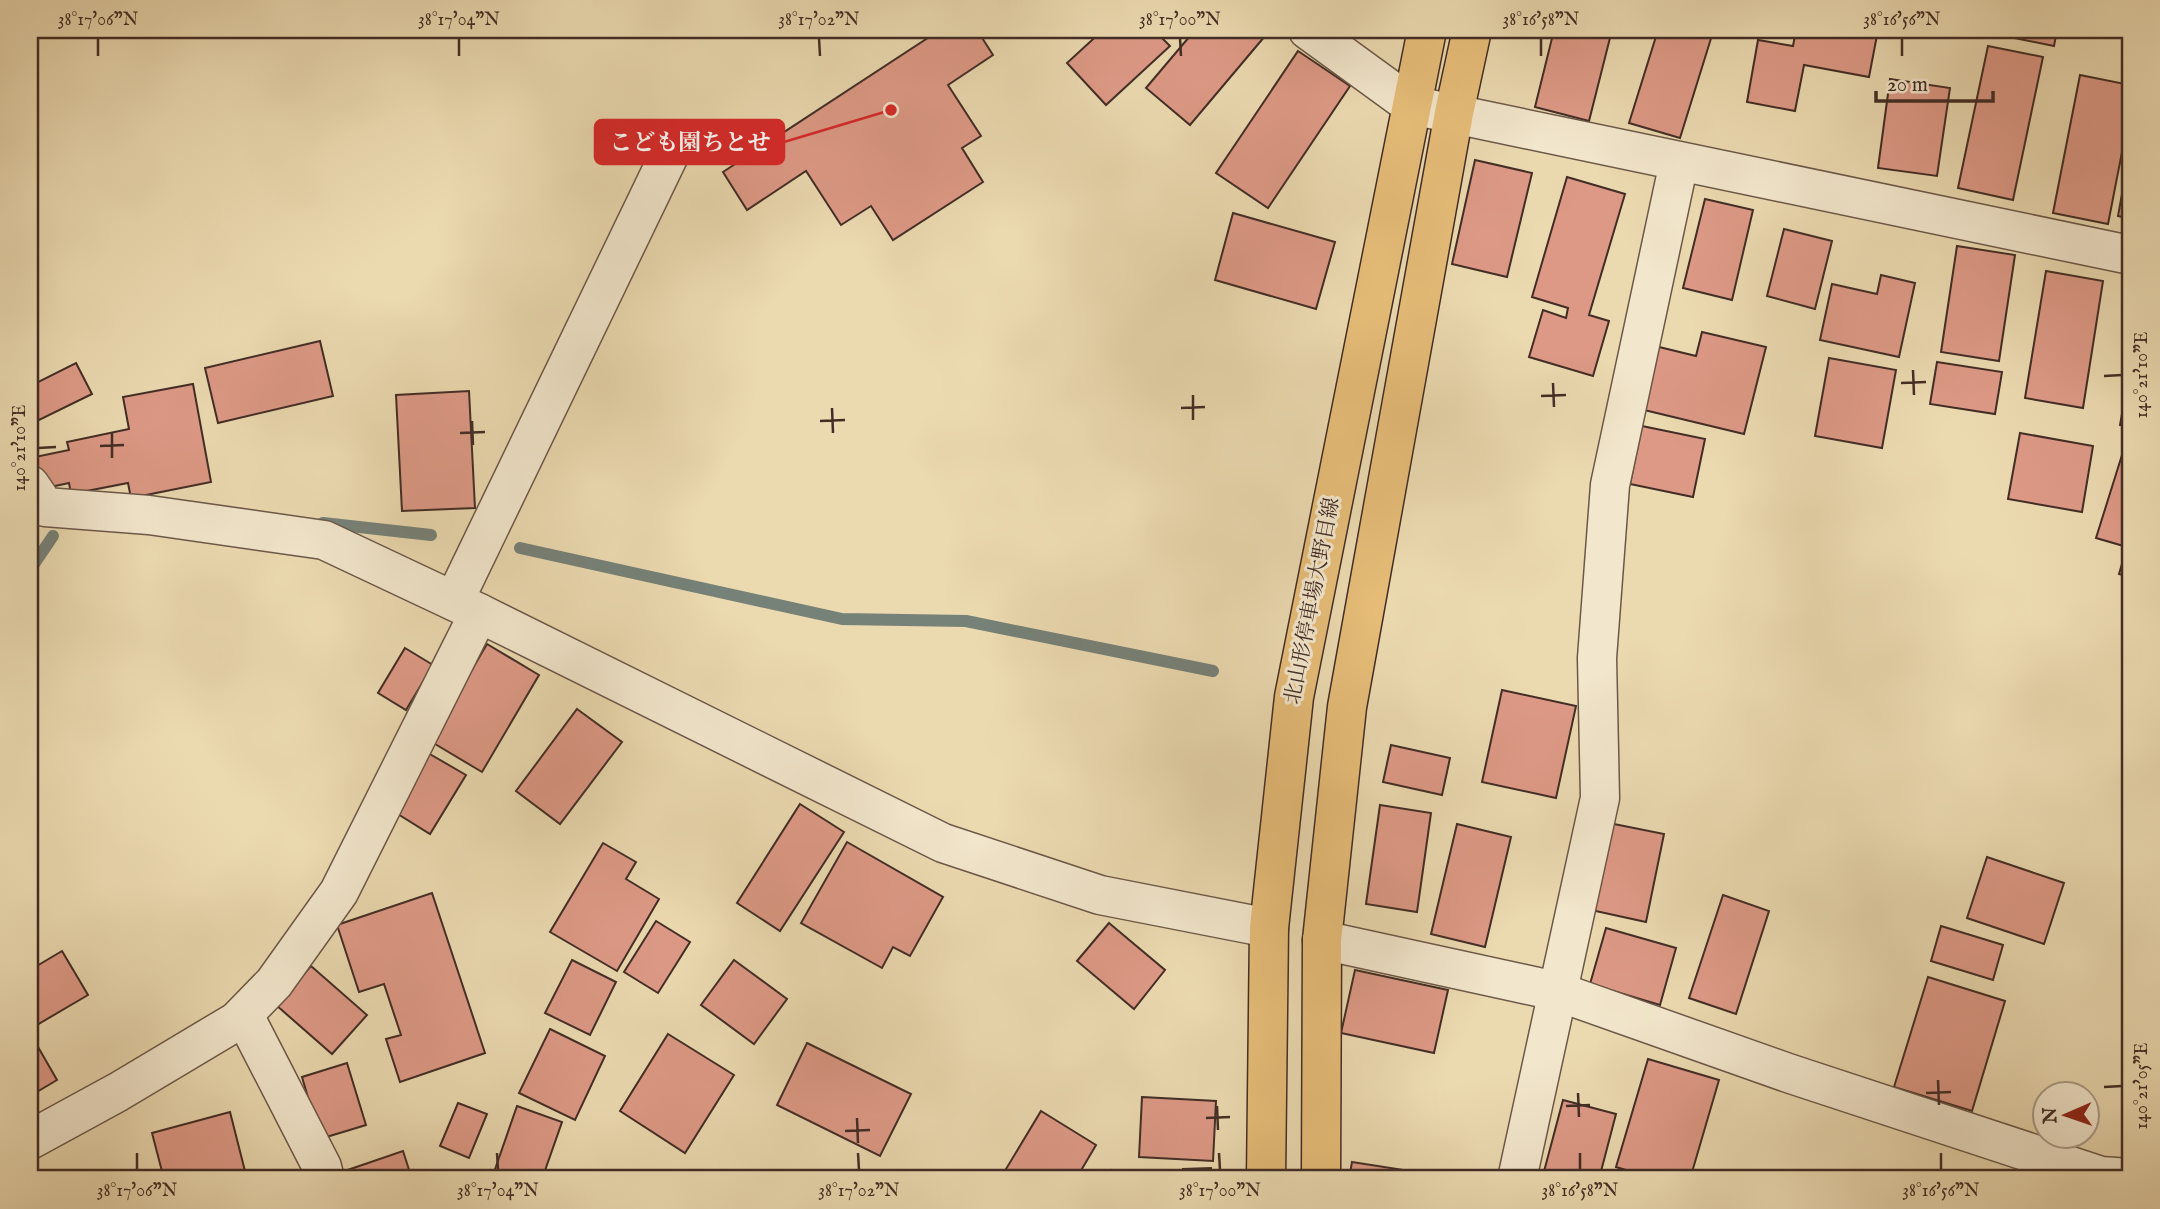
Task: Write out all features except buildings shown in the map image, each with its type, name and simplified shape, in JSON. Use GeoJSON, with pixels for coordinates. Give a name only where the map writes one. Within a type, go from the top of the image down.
{"type":"FeatureCollection","features":[{"type":"Feature","properties":{"kind":"main road","name":"北山形停車場大野目線"},"geometry":{"type":"LineString","coordinates":[[1266,1179],[1269,928],[1294,697],[1427,30]]}},
{"type":"Feature","properties":{"kind":"main road"},"geometry":{"type":"LineString","coordinates":[[1321,1179],[1322,940],[1347,707],[1454,113],[1472,30]]}},
{"type":"Feature","properties":{"kind":"lane"},"geometry":{"type":"LineString","coordinates":[[1308,30],[1410,105],[2130,255]]}},
{"type":"Feature","properties":{"kind":"lane"},"geometry":{"type":"LineString","coordinates":[[30,1140],[118,1092],[237,1021],[274,983],[339,892],[673,147]]}},
{"type":"Feature","properties":{"kind":"lane"},"geometry":{"type":"LineString","coordinates":[[1517,1179],[1600,798],[1597,658],[1609,485],[1679,162]]}},
{"type":"Feature","properties":{"kind":"lane"},"geometry":{"type":"LineString","coordinates":[[30,485],[45,507],[149,515],[324,540],[467,607],[943,843],[1100,895],[1269,928]]}},
{"type":"Feature","properties":{"kind":"lane"},"geometry":{"type":"LineString","coordinates":[[1322,940],[1556,991],[1788,1073],[2101,1177],[2130,1178]]}},
{"type":"Feature","properties":{"kind":"lane"},"geometry":{"type":"LineString","coordinates":[[237,1021],[250,1027],[322,1167],[325,1179]]}},
{"type":"Feature","properties":{"kind":"waterway"},"geometry":{"type":"LineString","coordinates":[[323,523],[431,535]]}},
{"type":"Feature","properties":{"kind":"waterway"},"geometry":{"type":"LineString","coordinates":[[30,570],[53,536]]}},
{"type":"Feature","properties":{"kind":"waterway"},"geometry":{"type":"LineString","coordinates":[[520,548],[842,619],[966,621],[1213,671]]}},
{"type":"Feature","properties":{"kind":"place","name":"こども園ちとせ"},"geometry":{"type":"Point","coordinates":[891,110]}}]}
